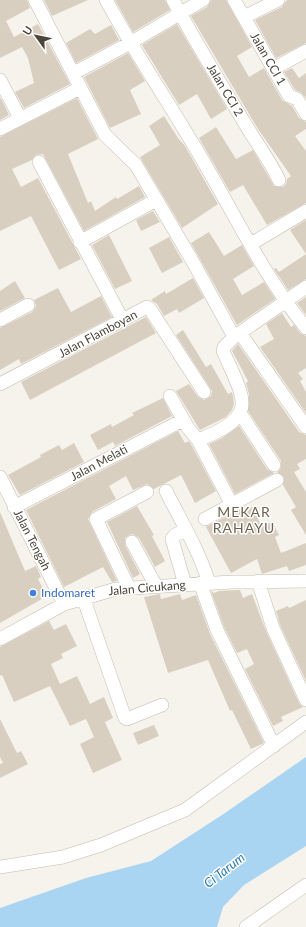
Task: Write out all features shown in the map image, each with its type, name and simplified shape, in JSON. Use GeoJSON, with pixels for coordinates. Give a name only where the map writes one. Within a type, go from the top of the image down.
{"type":"FeatureCollection","features":[{"type":"Feature","properties":{"kind":"street"},"geometry":{"type":"LineString","coordinates":[[35,0],[105,135],[136,165],[237,335],[306,427]]}},
{"type":"Feature","properties":{"kind":"street"},"geometry":{"type":"LineString","coordinates":[[106,0],[130,43],[181,124],[285,302],[306,328]]}},
{"type":"Feature","properties":{"kind":"street","name":"Jalan CCI 2"},"geometry":{"type":"LineString","coordinates":[[173,0],[247,126],[264,152],[279,180]]}},
{"type":"Feature","properties":{"kind":"street"},"geometry":{"type":"LineString","coordinates":[[74,73],[130,43],[203,0]]}},
{"type":"Feature","properties":{"kind":"street","name":"Jalan CCI 1"},"geometry":{"type":"LineString","coordinates":[[234,0],[289,96],[297,100],[306,114]]}},
{"type":"Feature","properties":{"kind":"street"},"geometry":{"type":"LineString","coordinates":[[244,17],[278,0]]}},
{"type":"Feature","properties":{"kind":"street"},"geometry":{"type":"LineString","coordinates":[[273,69],[306,51]]}},
{"type":"Feature","properties":{"kind":"street"},"geometry":{"type":"LineString","coordinates":[[0,80],[20,118]]}},
{"type":"Feature","properties":{"kind":"street"},"geometry":{"type":"LineString","coordinates":[[0,128],[80,88]]}},
{"type":"Feature","properties":{"kind":"street"},"geometry":{"type":"LineString","coordinates":[[39,162],[123,321]]}},
{"type":"Feature","properties":{"kind":"street"},"geometry":{"type":"LineString","coordinates":[[80,242],[156,200]]}},
{"type":"Feature","properties":{"kind":"street"},"geometry":{"type":"LineString","coordinates":[[251,244],[306,211]]}},
{"type":"Feature","properties":{"kind":"street"},"geometry":{"type":"LineString","coordinates":[[198,440],[231,424],[240,413],[243,405],[242,393],[223,349],[237,335],[306,287]]}},
{"type":"Feature","properties":{"kind":"street"},"geometry":{"type":"LineString","coordinates":[[0,320],[28,305]]}},
{"type":"Feature","properties":{"kind":"street","name":"Jalan Flamboyan"},"geometry":{"type":"LineString","coordinates":[[0,384],[123,321],[147,307],[150,309],[204,392]]}},
{"type":"Feature","properties":{"kind":"street"},"geometry":{"type":"LineString","coordinates":[[170,396],[183,420],[198,440],[232,505]]}},
{"type":"Feature","properties":{"kind":"street"},"geometry":{"type":"LineString","coordinates":[[240,413],[274,465]]}},
{"type":"Feature","properties":{"kind":"street","name":"Jalan Melati"},"geometry":{"type":"LineString","coordinates":[[14,507],[183,420]]}},
{"type":"Feature","properties":{"kind":"street","name":"Jalan Tengah"},"geometry":{"type":"LineString","coordinates":[[0,476],[3,490],[14,507],[64,604]]}},
{"type":"Feature","properties":{"kind":"street"},"geometry":{"type":"LineString","coordinates":[[205,519],[277,480]]}},
{"type":"Feature","properties":{"kind":"street"},"geometry":{"type":"LineString","coordinates":[[166,491],[202,562],[204,583],[223,643],[274,746]]}},
{"type":"Feature","properties":{"kind":"street"},"geometry":{"type":"LineString","coordinates":[[129,588],[96,519],[147,492]]}},
{"type":"Feature","properties":{"kind":"street"},"geometry":{"type":"LineString","coordinates":[[185,584],[172,539],[175,535],[186,530]]}},
{"type":"Feature","properties":{"kind":"street"},"geometry":{"type":"LineString","coordinates":[[132,542],[156,586]]}},
{"type":"Feature","properties":{"kind":"street"},"geometry":{"type":"LineString","coordinates":[[258,581],[273,628],[306,700]]}},
{"type":"Feature","properties":{"kind":"street","name":"Jalan Cicukang"},"geometry":{"type":"LineString","coordinates":[[0,639],[64,604],[83,597],[116,589],[204,583],[306,581]]}},
{"type":"Feature","properties":{"kind":"street"},"geometry":{"type":"LineString","coordinates":[[83,597],[125,718],[127,719],[162,705]]}},
{"type":"Feature","properties":{"kind":"street"},"geometry":{"type":"LineString","coordinates":[[0,867],[63,857],[101,845],[158,822],[190,806],[306,722]]}},
{"type":"Feature","properties":{"kind":"street"},"geometry":{"type":"LineString","coordinates":[[246,927],[306,885]]}},
{"type":"Feature","properties":{"kind":"water","name":"Ci Tarum"},"geometry":{"type":"Polygon","coordinates":[[[306,757],[306,846],[244,885],[223,907],[217,927],[0,927],[0,908],[86,878],[151,861],[222,815],[306,757]]]}},
{"type":"Feature","properties":{"kind":"building"},"geometry":{"type":"Polygon","coordinates":[[[0,0],[27,0],[30,8],[6,21],[14,37],[38,24],[70,84],[24,108],[15,92],[34,83],[28,58],[22,47],[0,58],[0,0]]]}},
{"type":"Feature","properties":{"kind":"building"},"geometry":{"type":"Polygon","coordinates":[[[44,0],[88,0],[52,16],[44,0]]]}},
{"type":"Feature","properties":{"kind":"building"},"geometry":{"type":"Polygon","coordinates":[[[115,0],[165,0],[170,10],[133,32],[115,0]]]}},
{"type":"Feature","properties":{"kind":"building"},"geometry":{"type":"Polygon","coordinates":[[[211,0],[226,0],[252,47],[237,56],[249,77],[264,68],[282,100],[292,106],[299,118],[306,122],[306,129],[295,136],[306,151],[306,203],[267,225],[243,185],[230,192],[199,138],[216,127],[236,159],[253,150],[274,186],[283,187],[286,184],[287,179],[291,176],[258,129],[191,16],[207,7],[211,0]]]}},
{"type":"Feature","properties":{"kind":"building"},"geometry":{"type":"Polygon","coordinates":[[[287,0],[306,0],[306,43],[276,58],[255,20],[282,7],[287,0]]]}},
{"type":"Feature","properties":{"kind":"building"},"geometry":{"type":"Polygon","coordinates":[[[177,24],[227,109],[211,119],[197,94],[179,105],[142,45],[177,24]]]}},
{"type":"Feature","properties":{"kind":"building"},"geometry":{"type":"Polygon","coordinates":[[[111,25],[119,40],[76,63],[66,43],[90,29],[95,34],[111,25]]]}},
{"type":"Feature","properties":{"kind":"building"},"geometry":{"type":"Polygon","coordinates":[[[128,53],[145,81],[130,90],[141,114],[110,128],[84,77],[128,53]]]}},
{"type":"Feature","properties":{"kind":"building"},"geometry":{"type":"Polygon","coordinates":[[[292,68],[299,78],[306,73],[306,98],[300,92],[295,90],[284,72],[292,68]]]}},
{"type":"Feature","properties":{"kind":"building"},"geometry":{"type":"Polygon","coordinates":[[[1,98],[9,115],[0,120],[0,99],[1,98]]]}},
{"type":"Feature","properties":{"kind":"building"},"geometry":{"type":"Polygon","coordinates":[[[77,98],[98,139],[68,154],[88,203],[91,201],[95,211],[116,197],[117,199],[139,186],[145,197],[84,231],[43,154],[36,155],[32,160],[12,169],[21,187],[38,178],[81,259],[59,270],[31,216],[0,231],[0,137],[77,98]]]}},
{"type":"Feature","properties":{"kind":"building"},"geometry":{"type":"Polygon","coordinates":[[[164,116],[185,146],[218,204],[182,228],[140,157],[160,145],[149,126],[164,116]]]}},
{"type":"Feature","properties":{"kind":"building"},"geometry":{"type":"Polygon","coordinates":[[[153,211],[160,222],[141,231],[136,220],[153,211]]]}},
{"type":"Feature","properties":{"kind":"building"},"geometry":{"type":"Polygon","coordinates":[[[306,220],[306,254],[290,230],[306,220]]]}},
{"type":"Feature","properties":{"kind":"building"},"geometry":{"type":"Polygon","coordinates":[[[209,232],[224,256],[242,245],[254,266],[233,279],[242,295],[264,282],[275,299],[237,325],[191,243],[209,232]]]}},
{"type":"Feature","properties":{"kind":"building"},"geometry":{"type":"Polygon","coordinates":[[[109,235],[132,281],[115,289],[92,245],[109,235]]]}},
{"type":"Feature","properties":{"kind":"building"},"geometry":{"type":"Polygon","coordinates":[[[169,237],[183,262],[162,273],[149,248],[169,237]]]}},
{"type":"Feature","properties":{"kind":"building"},"geometry":{"type":"Polygon","coordinates":[[[306,254],[306,279],[288,290],[274,269],[276,268],[279,272],[306,254]]]}},
{"type":"Feature","properties":{"kind":"building"},"geometry":{"type":"Polygon","coordinates":[[[193,278],[204,298],[179,313],[177,309],[164,316],[157,304],[151,300],[165,291],[166,294],[193,278]]]}},
{"type":"Feature","properties":{"kind":"building"},"geometry":{"type":"Polygon","coordinates":[[[15,281],[25,298],[0,311],[0,291],[15,281]]]}},
{"type":"Feature","properties":{"kind":"building"},"geometry":{"type":"Polygon","coordinates":[[[58,288],[71,312],[101,296],[112,317],[21,364],[19,359],[0,370],[0,328],[32,312],[36,306],[34,300],[58,288]]]}},
{"type":"Feature","properties":{"kind":"building"},"geometry":{"type":"Polygon","coordinates":[[[306,297],[306,315],[297,303],[306,297]]]}},
{"type":"Feature","properties":{"kind":"building"},"geometry":{"type":"Polygon","coordinates":[[[282,313],[291,327],[294,325],[300,333],[306,336],[306,368],[298,373],[303,379],[300,381],[306,392],[306,413],[260,347],[274,339],[266,324],[282,313]]]}},
{"type":"Feature","properties":{"kind":"building"},"geometry":{"type":"Polygon","coordinates":[[[146,317],[156,333],[30,400],[21,382],[146,317]]]}},
{"type":"Feature","properties":{"kind":"building"},"geometry":{"type":"Polygon","coordinates":[[[183,330],[206,367],[211,364],[228,394],[232,392],[233,396],[234,404],[232,410],[226,417],[200,430],[176,391],[189,384],[198,397],[204,400],[211,396],[212,391],[176,335],[183,330]]]}},
{"type":"Feature","properties":{"kind":"building"},"geometry":{"type":"Polygon","coordinates":[[[238,344],[299,432],[306,435],[306,459],[297,464],[300,469],[294,472],[306,492],[306,535],[291,510],[296,507],[283,485],[284,477],[277,472],[281,468],[281,461],[248,411],[249,394],[246,383],[248,381],[232,351],[238,344]]]}},
{"type":"Feature","properties":{"kind":"building"},"geometry":{"type":"Polygon","coordinates":[[[163,398],[172,416],[115,446],[113,442],[98,450],[90,435],[111,424],[112,427],[134,415],[132,413],[163,398]]]}},
{"type":"Feature","properties":{"kind":"building"},"geometry":{"type":"Polygon","coordinates":[[[239,426],[267,469],[274,473],[235,494],[209,444],[222,438],[239,426]]]}},
{"type":"Feature","properties":{"kind":"building"},"geometry":{"type":"Polygon","coordinates":[[[178,431],[185,443],[189,441],[191,444],[216,491],[195,503],[181,475],[154,489],[147,484],[133,490],[126,476],[109,486],[116,499],[92,512],[88,519],[117,581],[112,582],[103,567],[64,587],[26,510],[178,431]]]}},
{"type":"Feature","properties":{"kind":"building"},"geometry":{"type":"Polygon","coordinates":[[[74,443],[84,462],[20,495],[8,475],[41,457],[40,455],[59,445],[62,450],[74,443]]]}},
{"type":"Feature","properties":{"kind":"building"},"geometry":{"type":"Polygon","coordinates":[[[137,506],[154,535],[152,536],[165,561],[155,567],[139,538],[133,534],[129,535],[125,538],[125,545],[140,574],[133,578],[107,522],[137,506]]]}},
{"type":"Feature","properties":{"kind":"building"},"geometry":{"type":"Polygon","coordinates":[[[252,507],[262,527],[272,522],[279,535],[275,537],[281,553],[306,543],[306,565],[289,571],[287,566],[262,574],[257,559],[231,573],[206,527],[240,509],[242,513],[252,507]]]}},
{"type":"Feature","properties":{"kind":"building"},"geometry":{"type":"Polygon","coordinates":[[[0,512],[25,571],[36,566],[41,577],[38,579],[47,596],[0,623],[0,512]]]}},
{"type":"Feature","properties":{"kind":"building"},"geometry":{"type":"Polygon","coordinates":[[[240,590],[243,598],[252,594],[266,631],[299,703],[303,707],[281,717],[283,721],[273,726],[245,669],[254,664],[247,649],[237,653],[224,627],[211,591],[214,593],[219,591],[240,590]]]}},
{"type":"Feature","properties":{"kind":"building"},"geometry":{"type":"Polygon","coordinates":[[[160,594],[161,599],[180,594],[182,600],[196,595],[210,634],[264,743],[251,749],[232,710],[230,711],[208,660],[168,673],[144,597],[160,594]]]}},
{"type":"Feature","properties":{"kind":"building"},"geometry":{"type":"Polygon","coordinates":[[[306,600],[306,681],[280,625],[276,611],[288,606],[289,608],[306,600]]]}},
{"type":"Feature","properties":{"kind":"building"},"geometry":{"type":"Polygon","coordinates":[[[49,621],[54,630],[66,624],[77,646],[61,654],[63,658],[51,664],[60,684],[77,676],[90,704],[104,697],[113,718],[105,722],[122,760],[93,773],[80,744],[94,737],[86,719],[70,726],[50,686],[14,702],[2,675],[0,676],[0,647],[49,621]]]}},
{"type":"Feature","properties":{"kind":"building"},"geometry":{"type":"Polygon","coordinates":[[[0,719],[17,753],[21,751],[28,764],[0,778],[0,764],[3,763],[0,757],[0,719]]]}},
{"type":"Feature","properties":{"kind":"building"},"geometry":{"type":"Polygon","coordinates":[[[154,725],[159,736],[138,745],[133,733],[154,725]]]}},
{"type":"Feature","properties":{"kind":"place","name":"Indomaret"},"geometry":{"type":"Point","coordinates":[33,593]}},
{"type":"Feature","properties":{"kind":"district","name":"MEKAR RAHAYU"},"geometry":{"type":"Point","coordinates":[244,520]}}]}
